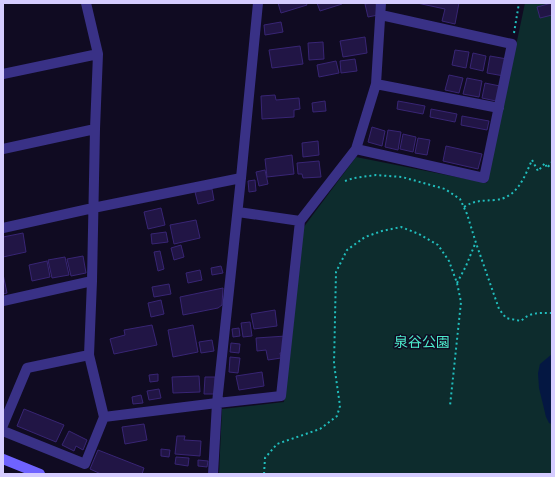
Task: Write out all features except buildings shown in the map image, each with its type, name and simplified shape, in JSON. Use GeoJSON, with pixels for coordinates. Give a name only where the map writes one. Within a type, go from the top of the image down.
{"type":"FeatureCollection","features":[{"type":"Feature","properties":{"kind":"street"},"geometry":{"type":"LineString","coordinates":[[3,431],[85,464],[104,417],[89,355],[98,54],[86,3]]}},
{"type":"Feature","properties":{"kind":"street"},"geometry":{"type":"LineString","coordinates":[[213,474],[217,403],[238,212],[258,3]]}},
{"type":"Feature","properties":{"kind":"street"},"geometry":{"type":"LineString","coordinates":[[104,417],[281,396],[300,221],[356,149],[376,84],[381,3]]}},
{"type":"Feature","properties":{"kind":"street"},"geometry":{"type":"LineString","coordinates":[[356,149],[484,178],[512,44],[381,15]]}},
{"type":"Feature","properties":{"kind":"street"},"geometry":{"type":"LineString","coordinates":[[3,74],[98,54]]}},
{"type":"Feature","properties":{"kind":"street"},"geometry":{"type":"LineString","coordinates":[[376,84],[499,108]]}},
{"type":"Feature","properties":{"kind":"street"},"geometry":{"type":"LineString","coordinates":[[3,149],[95,129]]}},
{"type":"Feature","properties":{"kind":"street"},"geometry":{"type":"LineString","coordinates":[[3,228],[241,178]]}},
{"type":"Feature","properties":{"kind":"street"},"geometry":{"type":"LineString","coordinates":[[238,212],[300,221]]}},
{"type":"Feature","properties":{"kind":"street"},"geometry":{"type":"LineString","coordinates":[[3,301],[92,281]]}},
{"type":"Feature","properties":{"kind":"street"},"geometry":{"type":"LineString","coordinates":[[3,425],[27,368],[89,355]]}},
{"type":"Feature","properties":{"kind":"street"},"geometry":{"type":"LineString","coordinates":[[3,459],[40,474]]}},
{"type":"Feature","properties":{"kind":"path"},"geometry":{"type":"LineString","coordinates":[[512,44],[519,3]]}},
{"type":"Feature","properties":{"kind":"path"},"geometry":{"type":"LineString","coordinates":[[464,208],[479,201],[497,200],[510,196],[520,185],[532,160],[538,171],[545,162],[547,168],[552,162]]}},
{"type":"Feature","properties":{"kind":"path"},"geometry":{"type":"LineString","coordinates":[[327,186],[354,178],[376,175],[402,178],[445,189],[460,199],[467,214],[499,309],[506,318],[521,321],[527,315],[541,313],[552,314]]}},
{"type":"Feature","properties":{"kind":"path"},"geometry":{"type":"LineString","coordinates":[[264,474],[265,458],[277,444],[320,429],[337,416],[340,406],[334,364],[336,272],[347,250],[365,238],[382,231],[401,227],[419,234],[438,245],[449,261],[457,283],[461,302],[450,406]]}},
{"type":"Feature","properties":{"kind":"path"},"geometry":{"type":"LineString","coordinates":[[457,283],[476,243]]}},
{"type":"Feature","properties":{"kind":"green space","name":"泉谷公園"},"geometry":{"type":"Polygon","coordinates":[[[525,3],[552,3],[552,474],[219,474],[222,409],[284,402],[303,228],[356,157],[487,183],[525,3]]]}},
{"type":"Feature","properties":{"kind":"water"},"geometry":{"type":"Polygon","coordinates":[[[552,354],[552,424],[549,423],[546,417],[539,388],[538,373],[540,364],[552,354]]]}}]}
